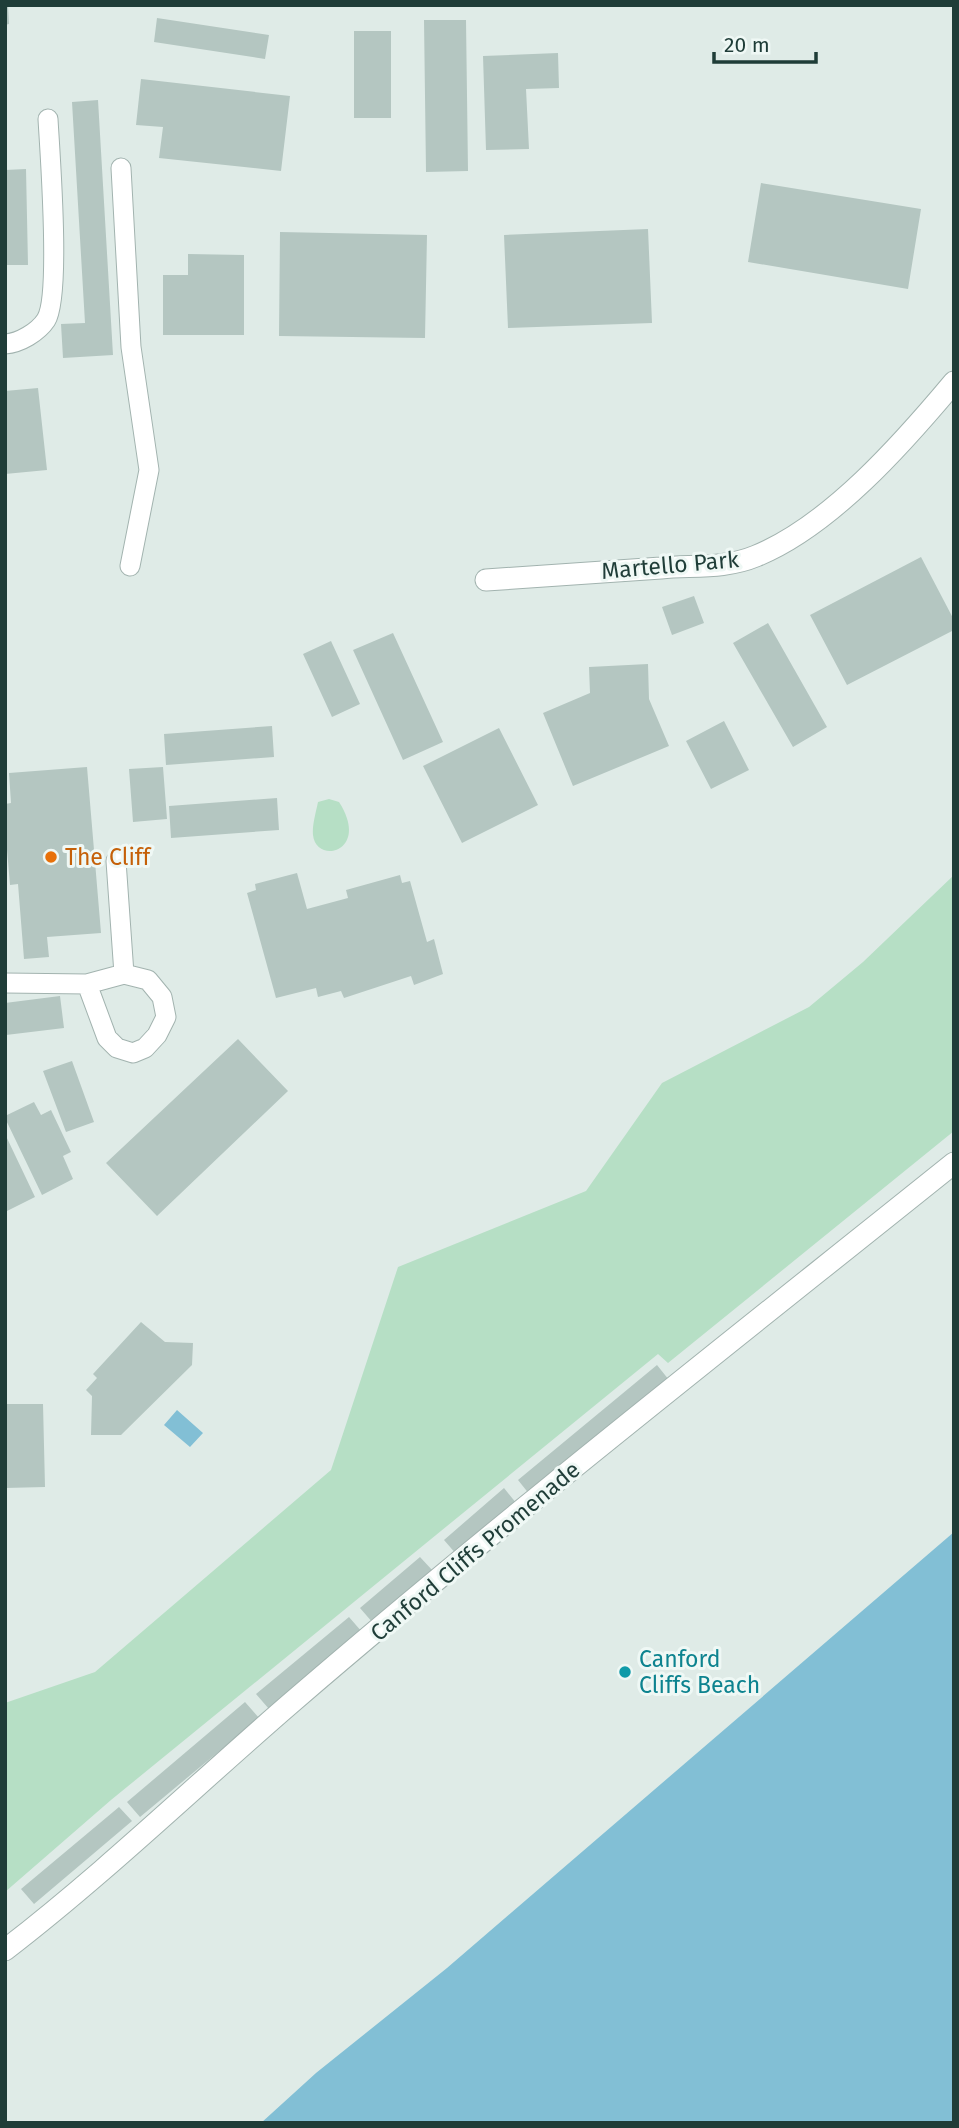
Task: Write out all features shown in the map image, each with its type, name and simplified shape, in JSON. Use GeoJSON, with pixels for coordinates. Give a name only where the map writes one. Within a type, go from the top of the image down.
{"type":"FeatureCollection","features":[{"type":"Feature","properties":{"kind":"street","name":"Martello Park"},"geometry":{"type":"LineString","coordinates":[[486,580],[718,566],[754,557],[815,520],[848,493],[903,440],[954,382]]}},
{"type":"Feature","properties":{"kind":"street","name":"Canford Cliffs Promenade"},"geometry":{"type":"LineString","coordinates":[[5,1950],[52,1914],[291,1702],[602,1445],[954,1163]]}},
{"type":"Feature","properties":{"kind":"lane"},"geometry":{"type":"LineString","coordinates":[[5,344],[32,334],[47,318],[54,285],[48,119]]}},
{"type":"Feature","properties":{"kind":"lane"},"geometry":{"type":"LineString","coordinates":[[121,169],[131,347],[149,470],[130,566]]}},
{"type":"Feature","properties":{"kind":"lane"},"geometry":{"type":"LineString","coordinates":[[116,862],[124,974]]}},
{"type":"Feature","properties":{"kind":"lane"},"geometry":{"type":"LineString","coordinates":[[5,983],[87,984],[124,974],[148,981],[162,997],[166,1017],[157,1035],[145,1048],[133,1053],[117,1048],[107,1038],[87,984]]}},
{"type":"Feature","properties":{"kind":"green space"},"geometry":{"type":"Polygon","coordinates":[[[329,799],[339,802],[347,819],[349,832],[346,842],[331,851],[323,850],[316,844],[313,835],[318,802],[329,799]]]}},
{"type":"Feature","properties":{"kind":"green space"},"geometry":{"type":"Polygon","coordinates":[[[954,875],[954,1131],[668,1363],[658,1354],[111,1800],[5,1892],[5,1703],[95,1672],[331,1470],[398,1267],[586,1191],[662,1083],[809,1007],[863,962],[954,875]]]}},
{"type":"Feature","properties":{"kind":"water"},"geometry":{"type":"Polygon","coordinates":[[[177,1410],[203,1433],[190,1447],[164,1425],[177,1410]]]}},
{"type":"Feature","properties":{"kind":"water"},"geometry":{"type":"Polygon","coordinates":[[[954,1532],[954,2123],[261,2123],[316,2073],[447,1968],[954,1532]]]}},
{"type":"Feature","properties":{"kind":"building"},"geometry":{"type":"Polygon","coordinates":[[[5,5],[8,5],[9,24],[5,25],[5,5]]]}},
{"type":"Feature","properties":{"kind":"building"},"geometry":{"type":"Polygon","coordinates":[[[157,18],[269,35],[265,59],[154,42],[157,18]]]}},
{"type":"Feature","properties":{"kind":"building"},"geometry":{"type":"Polygon","coordinates":[[[424,20],[466,20],[468,171],[426,172],[424,20]]]}},
{"type":"Feature","properties":{"kind":"building"},"geometry":{"type":"Polygon","coordinates":[[[354,31],[391,31],[391,118],[354,118],[354,31]]]}},
{"type":"Feature","properties":{"kind":"building"},"geometry":{"type":"Polygon","coordinates":[[[558,53],[559,88],[526,89],[529,149],[486,150],[483,56],[558,53]]]}},
{"type":"Feature","properties":{"kind":"building"},"geometry":{"type":"Polygon","coordinates":[[[141,79],[290,96],[281,171],[159,158],[163,127],[136,125],[141,79]]]}},
{"type":"Feature","properties":{"kind":"building"},"geometry":{"type":"Polygon","coordinates":[[[98,100],[113,355],[63,358],[61,324],[85,323],[72,102],[98,100]]]}},
{"type":"Feature","properties":{"kind":"building"},"geometry":{"type":"Polygon","coordinates":[[[26,169],[28,265],[5,265],[5,170],[26,169]]]}},
{"type":"Feature","properties":{"kind":"building"},"geometry":{"type":"Polygon","coordinates":[[[761,183],[921,209],[908,289],[748,262],[761,183]]]}},
{"type":"Feature","properties":{"kind":"building"},"geometry":{"type":"Polygon","coordinates":[[[648,229],[652,323],[508,328],[504,235],[648,229]]]}},
{"type":"Feature","properties":{"kind":"building"},"geometry":{"type":"Polygon","coordinates":[[[280,232],[427,235],[425,338],[279,336],[280,232]]]}},
{"type":"Feature","properties":{"kind":"building"},"geometry":{"type":"Polygon","coordinates":[[[188,254],[244,255],[244,335],[163,335],[163,275],[188,275],[188,254]]]}},
{"type":"Feature","properties":{"kind":"building"},"geometry":{"type":"Polygon","coordinates":[[[38,388],[47,470],[5,474],[5,391],[38,388]]]}},
{"type":"Feature","properties":{"kind":"building"},"geometry":{"type":"Polygon","coordinates":[[[921,557],[954,620],[954,630],[847,685],[810,615],[921,557]]]}},
{"type":"Feature","properties":{"kind":"building"},"geometry":{"type":"Polygon","coordinates":[[[694,596],[704,623],[672,635],[662,607],[694,596]]]}},
{"type":"Feature","properties":{"kind":"building"},"geometry":{"type":"Polygon","coordinates":[[[768,623],[827,727],[793,747],[733,643],[768,623]]]}},
{"type":"Feature","properties":{"kind":"building"},"geometry":{"type":"Polygon","coordinates":[[[393,633],[443,742],[403,760],[353,650],[393,633]]]}},
{"type":"Feature","properties":{"kind":"building"},"geometry":{"type":"Polygon","coordinates":[[[331,641],[360,704],[332,717],[303,654],[331,641]]]}},
{"type":"Feature","properties":{"kind":"building"},"geometry":{"type":"Polygon","coordinates":[[[648,664],[649,699],[669,746],[573,786],[543,713],[590,693],[589,667],[648,664]]]}},
{"type":"Feature","properties":{"kind":"building"},"geometry":{"type":"Polygon","coordinates":[[[724,721],[749,770],[711,789],[686,741],[724,721]]]}},
{"type":"Feature","properties":{"kind":"building"},"geometry":{"type":"Polygon","coordinates":[[[272,726],[274,757],[166,765],[164,734],[272,726]]]}},
{"type":"Feature","properties":{"kind":"building"},"geometry":{"type":"Polygon","coordinates":[[[499,728],[538,805],[462,843],[423,766],[499,728]]]}},
{"type":"Feature","properties":{"kind":"building","name":"The Cliff"},"geometry":{"type":"Polygon","coordinates":[[[87,767],[101,933],[47,937],[49,957],[24,959],[18,884],[10,885],[5,826],[5,804],[11,803],[9,773],[87,767]]]}},
{"type":"Feature","properties":{"kind":"building"},"geometry":{"type":"Polygon","coordinates":[[[163,767],[167,819],[133,822],[129,769],[163,767]]]}},
{"type":"Feature","properties":{"kind":"building"},"geometry":{"type":"Polygon","coordinates":[[[277,798],[279,830],[171,838],[169,806],[277,798]]]}},
{"type":"Feature","properties":{"kind":"building"},"geometry":{"type":"Polygon","coordinates":[[[297,873],[307,909],[348,898],[346,890],[400,875],[402,883],[410,881],[427,942],[434,939],[443,974],[414,985],[411,976],[344,998],[341,991],[318,997],[316,988],[276,998],[247,893],[256,890],[255,884],[297,873]]]}},
{"type":"Feature","properties":{"kind":"building"},"geometry":{"type":"Polygon","coordinates":[[[60,996],[64,1028],[6,1035],[5,1003],[60,996]]]}},
{"type":"Feature","properties":{"kind":"building"},"geometry":{"type":"Polygon","coordinates":[[[238,1039],[288,1091],[157,1216],[106,1163],[238,1039]]]}},
{"type":"Feature","properties":{"kind":"building"},"geometry":{"type":"Polygon","coordinates":[[[72,1061],[94,1122],[66,1132],[43,1071],[72,1061]]]}},
{"type":"Feature","properties":{"kind":"building"},"geometry":{"type":"Polygon","coordinates":[[[34,1102],[41,1115],[51,1110],[71,1152],[63,1156],[73,1179],[42,1195],[5,1118],[34,1102]]]}},
{"type":"Feature","properties":{"kind":"building"},"geometry":{"type":"Polygon","coordinates":[[[5,1134],[35,1197],[5,1212],[5,1134]]]}},
{"type":"Feature","properties":{"kind":"building"},"geometry":{"type":"Polygon","coordinates":[[[141,1322],[165,1342],[193,1343],[192,1365],[121,1435],[91,1435],[92,1396],[86,1390],[97,1378],[93,1374],[141,1322]]]}},
{"type":"Feature","properties":{"kind":"building"},"geometry":{"type":"Polygon","coordinates":[[[657,1365],[669,1380],[530,1495],[518,1480],[657,1365]]]}},
{"type":"Feature","properties":{"kind":"building"},"geometry":{"type":"Polygon","coordinates":[[[5,1404],[43,1404],[45,1487],[5,1488],[5,1404]]]}},
{"type":"Feature","properties":{"kind":"building"},"geometry":{"type":"Polygon","coordinates":[[[504,1488],[517,1504],[457,1555],[444,1540],[504,1488]]]}},
{"type":"Feature","properties":{"kind":"building"},"geometry":{"type":"Polygon","coordinates":[[[420,1557],[433,1571],[373,1623],[360,1608],[420,1557]]]}},
{"type":"Feature","properties":{"kind":"building"},"geometry":{"type":"Polygon","coordinates":[[[349,1617],[362,1632],[269,1709],[256,1694],[349,1617]]]}},
{"type":"Feature","properties":{"kind":"building"},"geometry":{"type":"Polygon","coordinates":[[[245,1702],[259,1718],[140,1817],[127,1802],[245,1702]]]}},
{"type":"Feature","properties":{"kind":"building"},"geometry":{"type":"Polygon","coordinates":[[[119,1807],[132,1821],[34,1904],[21,1889],[119,1807]]]}},
{"type":"Feature","properties":{"kind":"place","name":"The Cliff"},"geometry":{"type":"Point","coordinates":[51,857]}},
{"type":"Feature","properties":{"kind":"place","name":"Canford Cliffs Beach"},"geometry":{"type":"Point","coordinates":[625,1672]}}]}
